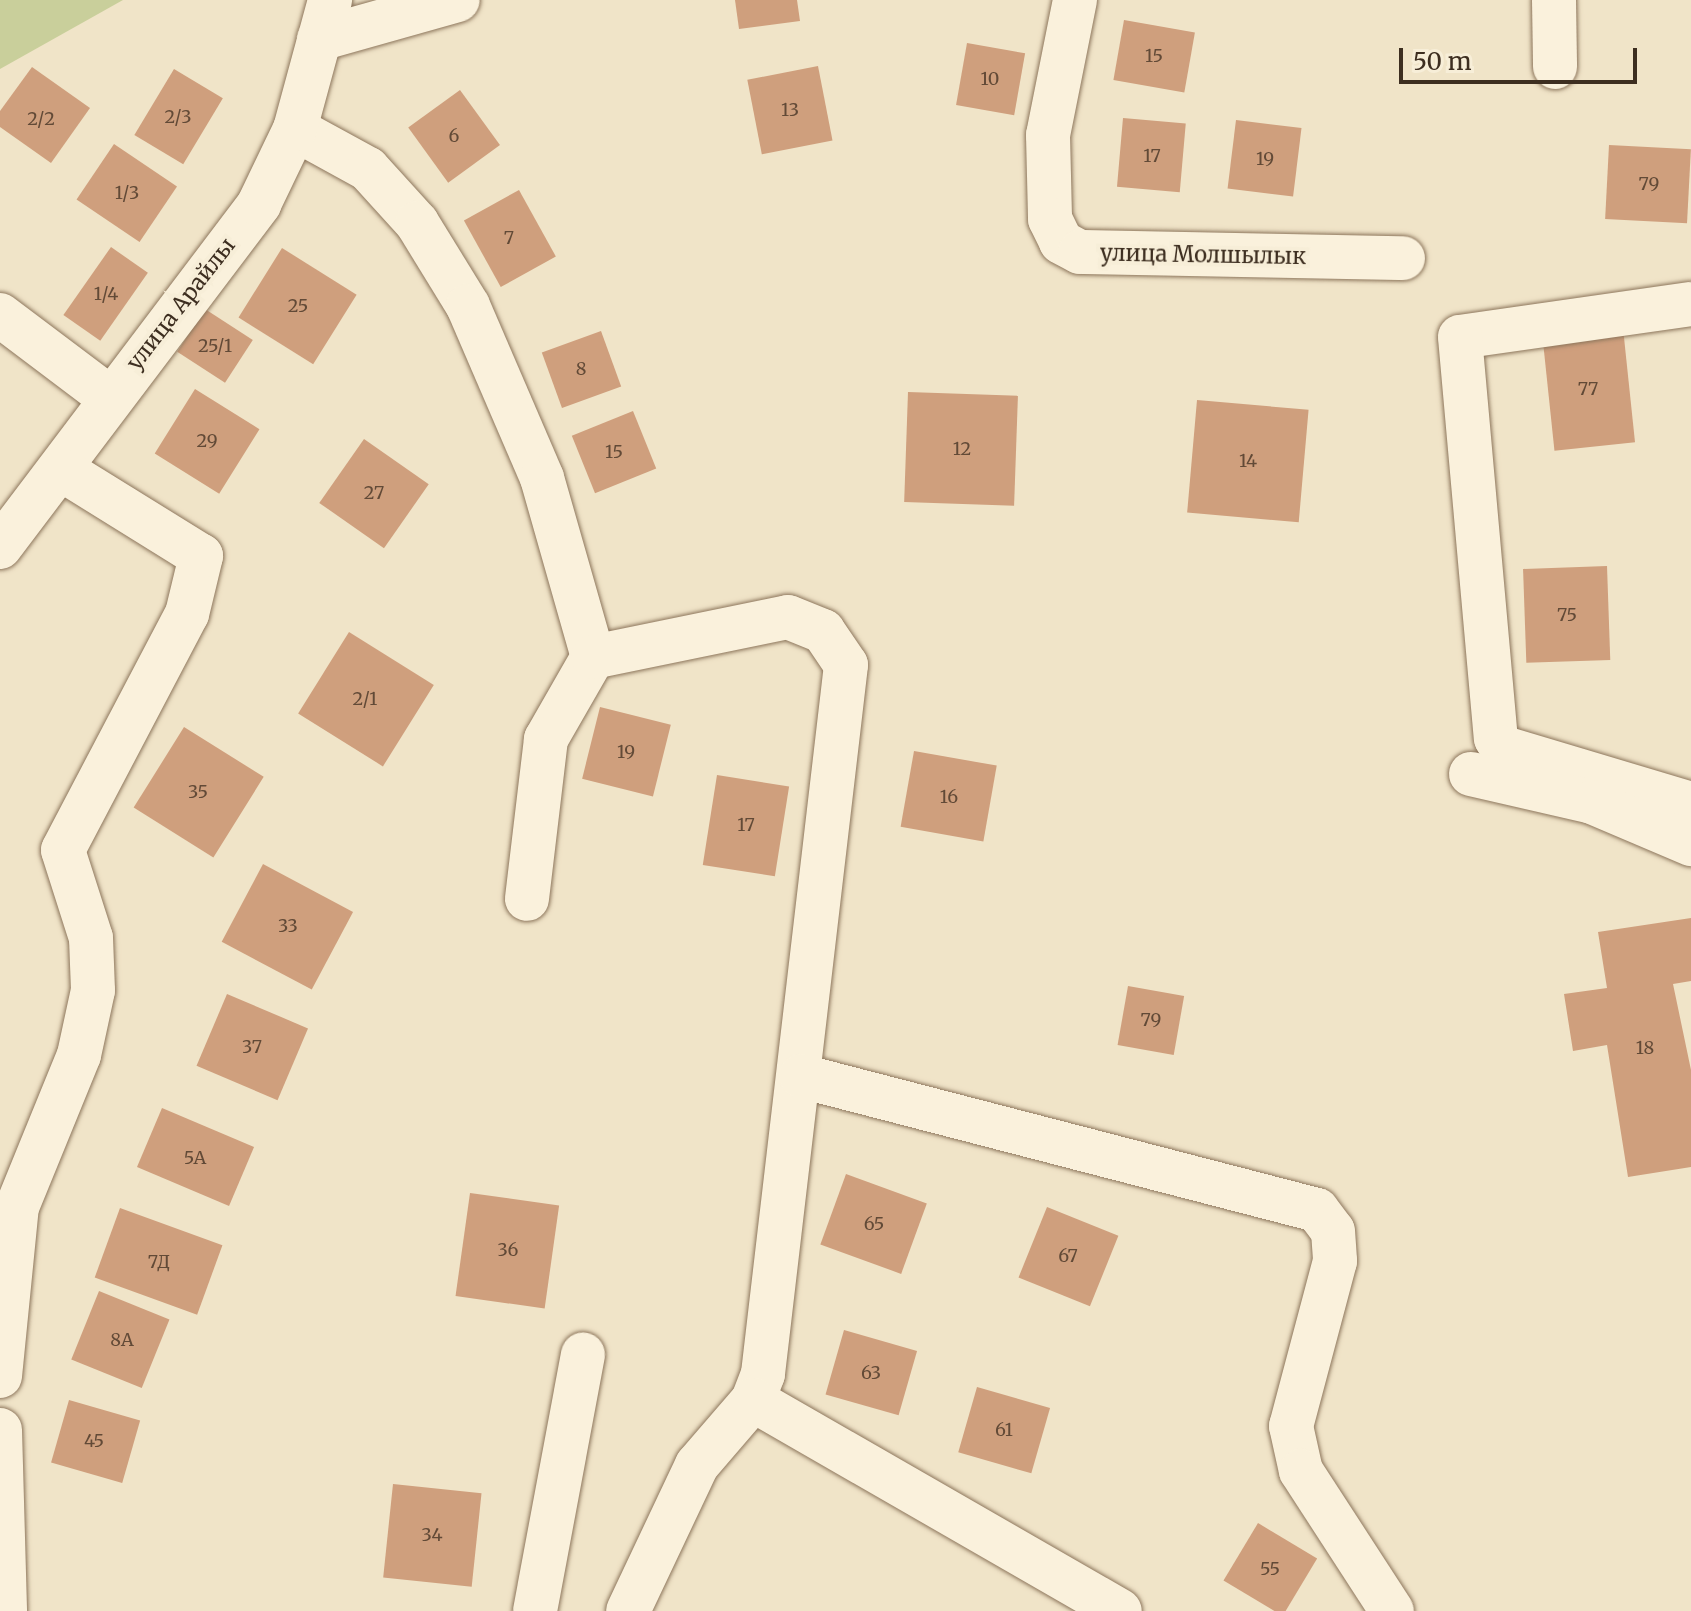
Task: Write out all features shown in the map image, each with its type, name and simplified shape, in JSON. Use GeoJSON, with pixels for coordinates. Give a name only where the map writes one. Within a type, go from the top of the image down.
{"type":"FeatureCollection","features":[{"type":"Feature","properties":{"kind":"street","name":"улица Арайлы"},"geometry":{"type":"LineString","coordinates":[[0,547],[64,471],[109,397],[259,204],[295,129],[324,19],[458,0]]}},
{"type":"Feature","properties":{"kind":"street","name":"улица Молшылык"},"geometry":{"type":"LineString","coordinates":[[1075,0],[1048,135],[1050,219],[1061,242],[1080,252],[1403,258]]}},
{"type":"Feature","properties":{"kind":"street"},"geometry":{"type":"LineString","coordinates":[[1554,0],[1555,67]]}},
{"type":"Feature","properties":{"kind":"street"},"geometry":{"type":"LineString","coordinates":[[295,129],[368,169],[417,223],[468,306],[542,478],[593,657],[546,739],[527,899]]}},
{"type":"Feature","properties":{"kind":"street"},"geometry":{"type":"LineString","coordinates":[[1691,304],[1460,337],[1496,738],[1501,747],[1691,804]]}},
{"type":"Feature","properties":{"kind":"street"},"geometry":{"type":"LineString","coordinates":[[0,315],[109,397]]}},
{"type":"Feature","properties":{"kind":"street"},"geometry":{"type":"LineString","coordinates":[[0,1376],[17,1207],[79,1055],[93,990],[91,938],[63,850],[187,614],[201,556],[64,471]]}},
{"type":"Feature","properties":{"kind":"street"},"geometry":{"type":"LineString","coordinates":[[593,657],[788,617],[823,631],[846,665],[801,1076],[763,1374],[753,1400],[697,1465],[628,1611]]}},
{"type":"Feature","properties":{"kind":"street"},"geometry":{"type":"LineString","coordinates":[[1471,774],[1592,802],[1691,844]]}},
{"type":"Feature","properties":{"kind":"street"},"geometry":{"type":"LineString","coordinates":[[801,1076],[1317,1210],[1333,1231],[1335,1261],[1291,1426],[1301,1471],[1392,1611]]}},
{"type":"Feature","properties":{"kind":"street"},"geometry":{"type":"LineString","coordinates":[[535,1611],[583,1354]]}},
{"type":"Feature","properties":{"kind":"street"},"geometry":{"type":"LineString","coordinates":[[753,1400],[1120,1611]]}},
{"type":"Feature","properties":{"kind":"street"},"geometry":{"type":"LineString","coordinates":[[0,1430],[5,1611]]}},
{"type":"Feature","properties":{"kind":"green space"},"geometry":{"type":"Polygon","coordinates":[[[0,0],[123,0],[0,69],[0,0]]]}},
{"type":"Feature","properties":{"kind":"building"},"geometry":{"type":"Polygon","coordinates":[[[735,0],[797,0],[800,21],[739,29],[735,0]]]}},
{"type":"Feature","properties":{"kind":"building"},"geometry":{"type":"Polygon","coordinates":[[[1124,20],[1195,33],[1184,93],[1113,80],[1124,20]]]}},
{"type":"Feature","properties":{"kind":"building"},"geometry":{"type":"Polygon","coordinates":[[[967,43],[1025,53],[1014,115],[956,105],[967,43]]]}},
{"type":"Feature","properties":{"kind":"building"},"geometry":{"type":"Polygon","coordinates":[[[818,66],[833,141],[762,154],[747,80],[818,66]]]}},
{"type":"Feature","properties":{"kind":"building"},"geometry":{"type":"Polygon","coordinates":[[[32,67],[90,108],[51,163],[0,127],[0,111],[32,67]]]}},
{"type":"Feature","properties":{"kind":"building"},"geometry":{"type":"Polygon","coordinates":[[[174,69],[223,98],[183,164],[134,135],[174,69]]]}},
{"type":"Feature","properties":{"kind":"building"},"geometry":{"type":"Polygon","coordinates":[[[460,90],[500,145],[448,183],[408,128],[460,90]]]}},
{"type":"Feature","properties":{"kind":"building"},"geometry":{"type":"Polygon","coordinates":[[[1123,118],[1186,123],[1180,192],[1117,187],[1123,118]]]}},
{"type":"Feature","properties":{"kind":"building"},"geometry":{"type":"Polygon","coordinates":[[[1236,120],[1302,128],[1293,197],[1228,188],[1236,120]]]}},
{"type":"Feature","properties":{"kind":"building"},"geometry":{"type":"Polygon","coordinates":[[[114,144],[177,186],[140,242],[77,200],[114,144]]]}},
{"type":"Feature","properties":{"kind":"building"},"geometry":{"type":"Polygon","coordinates":[[[1609,145],[1691,149],[1687,223],[1605,219],[1609,145]]]}},
{"type":"Feature","properties":{"kind":"building"},"geometry":{"type":"Polygon","coordinates":[[[519,190],[556,256],[501,287],[464,221],[519,190]]]}},
{"type":"Feature","properties":{"kind":"building"},"geometry":{"type":"Polygon","coordinates":[[[111,247],[148,273],[100,341],[63,315],[111,247]]]}},
{"type":"Feature","properties":{"kind":"building"},"geometry":{"type":"Polygon","coordinates":[[[282,248],[357,295],[313,364],[239,318],[282,248]]]}},
{"type":"Feature","properties":{"kind":"building"},"geometry":{"type":"Polygon","coordinates":[[[205,309],[253,340],[225,383],[177,352],[205,309]]]}},
{"type":"Feature","properties":{"kind":"building"},"geometry":{"type":"Polygon","coordinates":[[[1623,328],[1635,442],[1554,451],[1542,336],[1623,328]]]}},
{"type":"Feature","properties":{"kind":"building"},"geometry":{"type":"Polygon","coordinates":[[[601,331],[621,386],[562,408],[542,353],[601,331]]]}},
{"type":"Feature","properties":{"kind":"building"},"geometry":{"type":"Polygon","coordinates":[[[195,389],[259,429],[219,494],[155,453],[195,389]]]}},
{"type":"Feature","properties":{"kind":"building"},"geometry":{"type":"Polygon","coordinates":[[[908,392],[1018,396],[1014,506],[904,502],[908,392]]]}},
{"type":"Feature","properties":{"kind":"building"},"geometry":{"type":"Polygon","coordinates":[[[1197,400],[1309,410],[1299,522],[1187,513],[1197,400]]]}},
{"type":"Feature","properties":{"kind":"building"},"geometry":{"type":"Polygon","coordinates":[[[633,411],[656,468],[595,493],[572,436],[633,411]]]}},
{"type":"Feature","properties":{"kind":"building"},"geometry":{"type":"Polygon","coordinates":[[[364,439],[429,484],[384,548],[319,503],[364,439]]]}},
{"type":"Feature","properties":{"kind":"building"},"geometry":{"type":"Polygon","coordinates":[[[1607,566],[1610,660],[1526,663],[1523,569],[1607,566]]]}},
{"type":"Feature","properties":{"kind":"building"},"geometry":{"type":"Polygon","coordinates":[[[349,632],[434,685],[383,766],[298,713],[349,632]]]}},
{"type":"Feature","properties":{"kind":"building"},"geometry":{"type":"Polygon","coordinates":[[[600,707],[671,725],[653,796],[582,779],[600,707]]]}},
{"type":"Feature","properties":{"kind":"building"},"geometry":{"type":"Polygon","coordinates":[[[184,727],[264,777],[213,857],[134,808],[184,727]]]}},
{"type":"Feature","properties":{"kind":"building"},"geometry":{"type":"Polygon","coordinates":[[[914,751],[997,766],[983,841],[901,827],[914,751]]]}},
{"type":"Feature","properties":{"kind":"building"},"geometry":{"type":"Polygon","coordinates":[[[717,775],[789,786],[775,876],[703,865],[717,775]]]}},
{"type":"Feature","properties":{"kind":"building"},"geometry":{"type":"Polygon","coordinates":[[[263,864],[353,912],[312,990],[222,942],[263,864]]]}},
{"type":"Feature","properties":{"kind":"building"},"geometry":{"type":"Polygon","coordinates":[[[1691,918],[1691,981],[1673,984],[1691,1070],[1691,1167],[1628,1177],[1607,1045],[1573,1051],[1564,994],[1607,988],[1598,932],[1691,918]]]}},
{"type":"Feature","properties":{"kind":"building"},"geometry":{"type":"Polygon","coordinates":[[[1128,986],[1184,996],[1174,1055],[1118,1045],[1128,986]]]}},
{"type":"Feature","properties":{"kind":"building"},"geometry":{"type":"Polygon","coordinates":[[[227,994],[308,1028],[278,1100],[197,1066],[227,994]]]}},
{"type":"Feature","properties":{"kind":"building"},"geometry":{"type":"Polygon","coordinates":[[[162,1108],[254,1147],[229,1206],[137,1167],[162,1108]]]}},
{"type":"Feature","properties":{"kind":"building"},"geometry":{"type":"Polygon","coordinates":[[[846,1174],[927,1203],[901,1274],[820,1244],[846,1174]]]}},
{"type":"Feature","properties":{"kind":"building"},"geometry":{"type":"Polygon","coordinates":[[[470,1193],[559,1206],[545,1309],[456,1296],[470,1193]]]}},
{"type":"Feature","properties":{"kind":"building"},"geometry":{"type":"Polygon","coordinates":[[[1047,1207],[1118,1236],[1090,1306],[1019,1277],[1047,1207]]]}},
{"type":"Feature","properties":{"kind":"building"},"geometry":{"type":"Polygon","coordinates":[[[120,1208],[222,1245],[197,1315],[95,1278],[120,1208]]]}},
{"type":"Feature","properties":{"kind":"building"},"geometry":{"type":"Polygon","coordinates":[[[99,1291],[169,1319],[142,1388],[71,1360],[99,1291]]]}},
{"type":"Feature","properties":{"kind":"building"},"geometry":{"type":"Polygon","coordinates":[[[844,1330],[917,1351],[899,1415],[826,1394],[844,1330]]]}},
{"type":"Feature","properties":{"kind":"building"},"geometry":{"type":"Polygon","coordinates":[[[977,1387],[1050,1408],[1031,1473],[958,1452],[977,1387]]]}},
{"type":"Feature","properties":{"kind":"building"},"geometry":{"type":"Polygon","coordinates":[[[69,1400],[140,1420],[122,1483],[51,1462],[69,1400]]]}},
{"type":"Feature","properties":{"kind":"building"},"geometry":{"type":"Polygon","coordinates":[[[393,1484],[482,1493],[472,1587],[383,1577],[393,1484]]]}},
{"type":"Feature","properties":{"kind":"building"},"geometry":{"type":"Polygon","coordinates":[[[1258,1523],[1317,1559],[1286,1611],[1274,1611],[1223,1580],[1258,1523]]]}}]}
